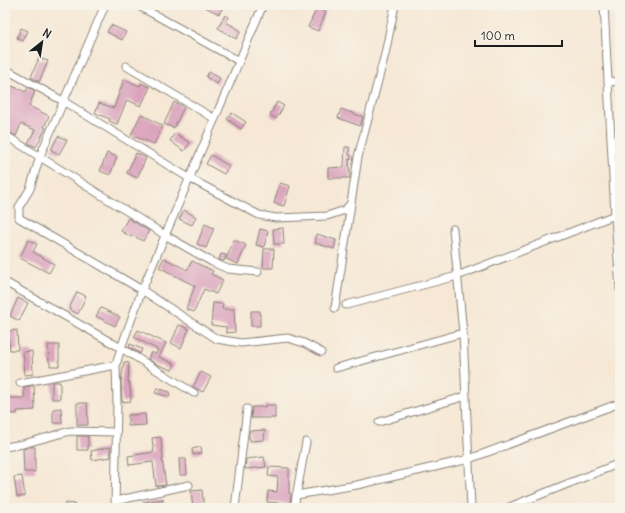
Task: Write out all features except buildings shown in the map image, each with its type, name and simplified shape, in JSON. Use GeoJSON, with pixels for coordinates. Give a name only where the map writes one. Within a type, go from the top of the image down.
{"type":"FeatureCollection","features":[{"type":"Feature","properties":{"kind":"street"},"geometry":{"type":"LineString","coordinates":[[105,5],[40,156],[30,189],[19,207],[19,218],[142,290],[217,339],[241,343],[288,338],[304,343],[321,352]]}},
{"type":"Feature","properties":{"kind":"street"},"geometry":{"type":"LineString","coordinates":[[138,5],[239,60]]}},
{"type":"Feature","properties":{"kind":"street"},"geometry":{"type":"LineString","coordinates":[[335,308],[358,157],[385,54],[395,5]]}},
{"type":"Feature","properties":{"kind":"street"},"geometry":{"type":"LineString","coordinates":[[604,5],[620,289]]}},
{"type":"Feature","properties":{"kind":"street"},"geometry":{"type":"LineString","coordinates":[[189,485],[115,505],[117,402],[116,365],[142,290],[215,119],[261,6]]}},
{"type":"Feature","properties":{"kind":"street"},"geometry":{"type":"LineString","coordinates":[[126,66],[215,119]]}},
{"type":"Feature","properties":{"kind":"street"},"geometry":{"type":"LineString","coordinates":[[5,69],[63,101],[189,178],[259,214],[276,218],[327,216],[345,210],[351,203]]}},
{"type":"Feature","properties":{"kind":"street"},"geometry":{"type":"LineString","coordinates":[[608,82],[620,81]]}},
{"type":"Feature","properties":{"kind":"street"},"geometry":{"type":"LineString","coordinates":[[5,135],[165,235],[212,262],[228,269],[258,272]]}},
{"type":"Feature","properties":{"kind":"street"},"geometry":{"type":"LineString","coordinates":[[346,305],[457,276],[615,215]]}},
{"type":"Feature","properties":{"kind":"street"},"geometry":{"type":"LineString","coordinates":[[453,229],[463,333],[472,508]]}},
{"type":"Feature","properties":{"kind":"street"},"geometry":{"type":"LineString","coordinates":[[5,282],[121,348],[194,393]]}},
{"type":"Feature","properties":{"kind":"street"},"geometry":{"type":"LineString","coordinates":[[336,368],[463,333]]}},
{"type":"Feature","properties":{"kind":"street"},"geometry":{"type":"LineString","coordinates":[[20,383],[116,365]]}},
{"type":"Feature","properties":{"kind":"street"},"geometry":{"type":"LineString","coordinates":[[379,422],[466,396]]}},
{"type":"Feature","properties":{"kind":"street"},"geometry":{"type":"LineString","coordinates":[[296,495],[357,485],[469,459],[620,403]]}},
{"type":"Feature","properties":{"kind":"street"},"geometry":{"type":"LineString","coordinates":[[235,508],[247,409]]}},
{"type":"Feature","properties":{"kind":"street"},"geometry":{"type":"LineString","coordinates":[[5,447],[23,444],[70,431],[116,432]]}},
{"type":"Feature","properties":{"kind":"street"},"geometry":{"type":"LineString","coordinates":[[294,508],[306,442]]}},
{"type":"Feature","properties":{"kind":"street"},"geometry":{"type":"LineString","coordinates":[[507,508],[620,463]]}}]}
